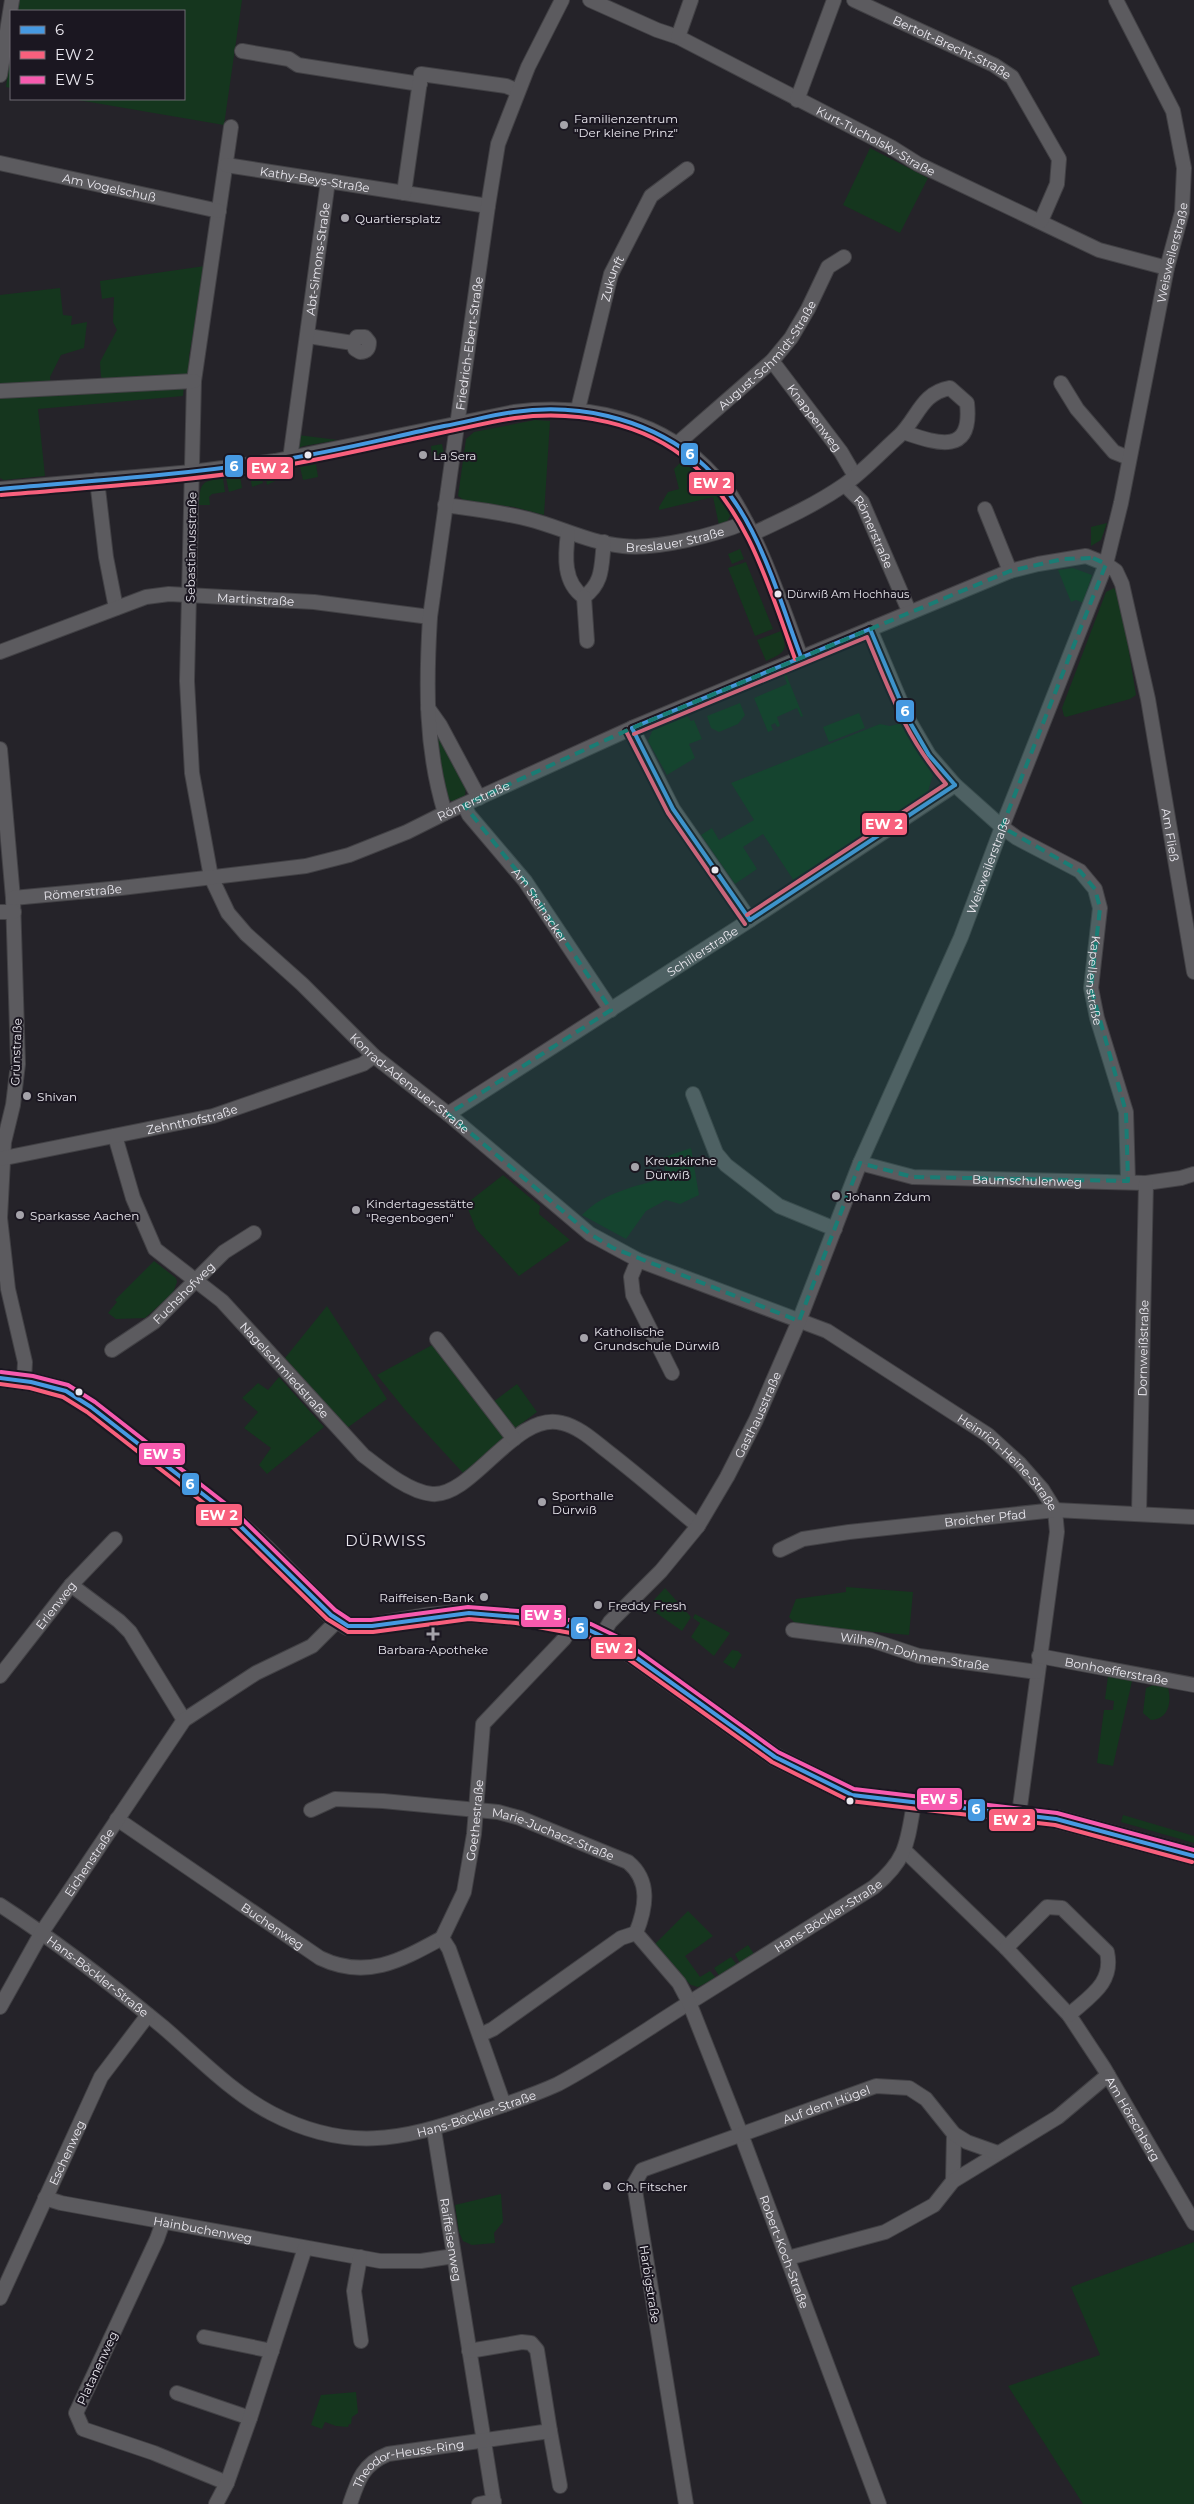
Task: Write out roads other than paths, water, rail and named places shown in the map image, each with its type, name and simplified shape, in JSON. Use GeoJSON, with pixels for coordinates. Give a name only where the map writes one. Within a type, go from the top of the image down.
{"type":"FeatureCollection","features":[{"type":"Feature","properties":{"kind":"street","name":"Friedrich-Ebert-Straße"},"geometry":{"type":"LineString","coordinates":[[444,813],[427,725],[427,666],[430,618],[488,206],[498,144],[518,91],[538,46],[562,0]]}},
{"type":"Feature","properties":{"kind":"street","name":"Kurt-Tucholsky-Straße"},"geometry":{"type":"LineString","coordinates":[[590,0],[678,38],[890,147],[918,164],[1099,250],[1167,268]]}},
{"type":"Feature","properties":{"kind":"street"},"geometry":{"type":"LineString","coordinates":[[678,38],[691,0]]}},
{"type":"Feature","properties":{"kind":"street"},"geometry":{"type":"LineString","coordinates":[[797,100],[834,0]]}},
{"type":"Feature","properties":{"kind":"street","name":"Bertolt-Brecht-Straße"},"geometry":{"type":"LineString","coordinates":[[854,0],[994,65],[1012,77],[1059,159],[1057,184],[1041,221]]}},
{"type":"Feature","properties":{"kind":"street","name":"Weisweilerstraße"},"geometry":{"type":"LineString","coordinates":[[860,1163],[961,937],[1002,827],[1106,564],[1182,203],[1184,168],[1173,111],[1116,0]]}},
{"type":"Feature","properties":{"kind":"street"},"geometry":{"type":"LineString","coordinates":[[0,75],[10,12]]}},
{"type":"Feature","properties":{"kind":"street"},"geometry":{"type":"LineString","coordinates":[[242,52],[290,58],[298,65],[420,79],[506,86],[518,91]]}},
{"type":"Feature","properties":{"kind":"street"},"geometry":{"type":"LineString","coordinates":[[404,193],[420,79]]}},
{"type":"Feature","properties":{"kind":"street","name":"Sebastianusstraße"},"geometry":{"type":"LineString","coordinates":[[212,877],[192,773],[188,727],[187,681],[194,381],[231,127]]}},
{"type":"Feature","properties":{"kind":"street","name":"Am Vogelschuß"},"geometry":{"type":"LineString","coordinates":[[0,163],[219,211]]}},
{"type":"Feature","properties":{"kind":"street","name":"Kathy-Beys-Straße"},"geometry":{"type":"LineString","coordinates":[[226,165],[488,206]]}},
{"type":"Feature","properties":{"kind":"street","name":"Zukunft"},"geometry":{"type":"LineString","coordinates":[[578,409],[611,274],[651,196],[687,170]]}},
{"type":"Feature","properties":{"kind":"street","name":"Abt-Simons-Straße"},"geometry":{"type":"LineString","coordinates":[[290,459],[328,181]]}},
{"type":"Feature","properties":{"kind":"street","name":"August-Schmidt-Straße"},"geometry":{"type":"LineString","coordinates":[[678,443],[772,361],[800,324],[828,267],[844,257]]}},
{"type":"Feature","properties":{"kind":"street"},"geometry":{"type":"LineString","coordinates":[[308,336],[353,343]]}},
{"type":"Feature","properties":{"kind":"street","name":"Knappenweg"},"geometry":{"type":"LineString","coordinates":[[772,361],[841,452],[850,480]]}},
{"type":"Feature","properties":{"kind":"street"},"geometry":{"type":"LineString","coordinates":[[0,391],[194,381]]}},
{"type":"Feature","properties":{"kind":"street"},"geometry":{"type":"LineString","coordinates":[[1061,383],[1077,409],[1114,452],[1129,458]]}},
{"type":"Feature","properties":{"kind":"street"},"geometry":{"type":"LineString","coordinates":[[749,528],[803,510],[850,480],[902,432],[927,397],[937,390],[950,388],[967,403],[967,426],[961,436],[954,442],[941,444],[902,432]]}},
{"type":"Feature","properties":{"kind":"street"},"geometry":{"type":"LineString","coordinates":[[0,489],[192,472],[290,459],[514,412],[546,408],[578,409],[637,422],[678,443],[707,468],[732,496],[749,528],[800,657]]}},
{"type":"Feature","properties":{"kind":"street"},"geometry":{"type":"LineString","coordinates":[[97,480],[106,556],[116,608]]}},
{"type":"Feature","properties":{"kind":"street","name":"Römerstraße"},"geometry":{"type":"LineString","coordinates":[[850,480],[862,502],[909,611]]}},
{"type":"Feature","properties":{"kind":"street","name":"Breslauer Straße"},"geometry":{"type":"LineString","coordinates":[[445,505],[528,519],[568,533],[624,547],[658,544],[749,528]]}},
{"type":"Feature","properties":{"kind":"street"},"geometry":{"type":"LineString","coordinates":[[985,509],[1010,571]]}},
{"type":"Feature","properties":{"kind":"street"},"geometry":{"type":"LineString","coordinates":[[568,533],[566,553],[569,580],[577,592],[584,597]]}},
{"type":"Feature","properties":{"kind":"street"},"geometry":{"type":"LineString","coordinates":[[584,597],[595,589],[599,579],[604,542]]}},
{"type":"Feature","properties":{"kind":"street","name":"Römerstraße"},"geometry":{"type":"LineString","coordinates":[[9,907],[212,877],[306,866],[349,855],[384,843],[444,813],[632,728],[909,611],[1010,571],[1086,556],[1106,564]]}},
{"type":"Feature","properties":{"kind":"street","name":"Am Fließ"},"geometry":{"type":"LineString","coordinates":[[1106,564],[1116,572],[1122,584],[1148,699],[1194,972]]}},
{"type":"Feature","properties":{"kind":"street","name":"Martinstraße"},"geometry":{"type":"LineString","coordinates":[[0,652],[146,597],[190,594],[314,602],[430,618]]}},
{"type":"Feature","properties":{"kind":"street"},"geometry":{"type":"LineString","coordinates":[[584,597],[587,641]]}},
{"type":"Feature","properties":{"kind":"street","name":"Kapellenstraße"},"geometry":{"type":"LineString","coordinates":[[870,629],[908,719],[928,755],[955,785],[1002,827],[1017,838],[1080,871],[1095,889],[1100,908],[1091,988],[1097,1018],[1126,1112],[1128,1180]]}},
{"type":"Feature","properties":{"kind":"street"},"geometry":{"type":"LineString","coordinates":[[428,708],[440,725],[478,798]]}},
{"type":"Feature","properties":{"kind":"street"},"geometry":{"type":"LineString","coordinates":[[632,728],[673,808],[750,920]]}},
{"type":"Feature","properties":{"kind":"street","name":"Grünstraße"},"geometry":{"type":"LineString","coordinates":[[0,749],[18,1064],[1,1159],[0,1207],[2,1248],[8,1289],[25,1362],[24,1381]]}},
{"type":"Feature","properties":{"kind":"street","name":"Schillerstraße"},"geometry":{"type":"LineString","coordinates":[[448,1114],[750,920],[955,785]]}},
{"type":"Feature","properties":{"kind":"street","name":"Am Steinacker"},"geometry":{"type":"LineString","coordinates":[[464,804],[469,815],[525,881],[611,1010]]}},
{"type":"Feature","properties":{"kind":"street","name":"Konrad-Adenauer-Straße"},"geometry":{"type":"LineString","coordinates":[[212,877],[228,912],[246,934],[302,984],[374,1056],[448,1114],[590,1234],[638,1260],[799,1321]]}},
{"type":"Feature","properties":{"kind":"street","name":"Zehnthofstraße"},"geometry":{"type":"LineString","coordinates":[[1,1159],[213,1116],[363,1064],[374,1056]]}},
{"type":"Feature","properties":{"kind":"street"},"geometry":{"type":"LineString","coordinates":[[693,1094],[716,1154],[726,1166],[779,1206],[835,1229]]}},
{"type":"Feature","properties":{"kind":"street","name":"Nagelschmiedstraße"},"geometry":{"type":"LineString","coordinates":[[115,1136],[133,1198],[155,1249],[222,1301],[364,1455],[386,1473],[418,1490],[437,1494],[452,1489],[514,1439],[546,1423],[560,1422],[575,1428],[625,1465],[698,1526]]}},
{"type":"Feature","properties":{"kind":"street","name":"Baumschulenweg"},"geometry":{"type":"LineString","coordinates":[[860,1163],[912,1176],[1128,1180],[1146,1183],[1181,1178],[1194,1174]]}},
{"type":"Feature","properties":{"kind":"street","name":"Gasthausstraße"},"geometry":{"type":"LineString","coordinates":[[602,1635],[610,1622],[661,1572],[698,1526],[727,1476],[756,1420],[799,1321],[860,1163]]}},
{"type":"Feature","properties":{"kind":"street","name":"Dornweißstraße"},"geometry":{"type":"LineString","coordinates":[[1139,1514],[1146,1183]]}},
{"type":"Feature","properties":{"kind":"street","name":"Fuchshofweg"},"geometry":{"type":"LineString","coordinates":[[112,1350],[154,1322],[224,1252],[254,1233]]}},
{"type":"Feature","properties":{"kind":"street"},"geometry":{"type":"LineString","coordinates":[[638,1260],[631,1277],[633,1295],[672,1373]]}},
{"type":"Feature","properties":{"kind":"street","name":"Heinrich-Heine-Straße"},"geometry":{"type":"LineString","coordinates":[[799,1321],[826,1331],[988,1435],[1020,1464],[1042,1489],[1054,1510],[1057,1532],[1019,1814]]}},
{"type":"Feature","properties":{"kind":"street"},"geometry":{"type":"LineString","coordinates":[[437,1339],[514,1439]]}},
{"type":"Feature","properties":{"kind":"street"},"geometry":{"type":"LineString","coordinates":[[0,1378],[24,1381],[66,1391],[91,1407],[226,1513],[265,1548],[337,1621],[348,1626],[372,1626],[426,1617],[469,1613],[516,1617],[602,1635],[780,1760],[852,1795],[1019,1814],[1079,1824],[1194,1856]]}},
{"type":"Feature","properties":{"kind":"street","name":"Broicher Pfad"},"geometry":{"type":"LineString","coordinates":[[780,1550],[803,1539],[850,1532],[1054,1510],[1194,1517]]}},
{"type":"Feature","properties":{"kind":"street","name":"Erlenweg"},"geometry":{"type":"LineString","coordinates":[[0,1676],[71,1585],[115,1539]]}},
{"type":"Feature","properties":{"kind":"street"},"geometry":{"type":"LineString","coordinates":[[71,1585],[119,1621],[130,1632],[184,1720]]}},
{"type":"Feature","properties":{"kind":"street","name":"Eichenstraße"},"geometry":{"type":"LineString","coordinates":[[0,2007],[42,1932],[184,1720],[256,1673],[312,1646],[337,1621]]}},
{"type":"Feature","properties":{"kind":"street","name":"Goethestraße"},"geometry":{"type":"LineString","coordinates":[[442,1938],[464,1892],[476,1810],[483,1724],[564,1640],[571,1627]]}},
{"type":"Feature","properties":{"kind":"street","name":"Wilhelm-Dohmen-Straße"},"geometry":{"type":"LineString","coordinates":[[793,1630],[871,1640],[919,1656],[1037,1672]]}},
{"type":"Feature","properties":{"kind":"street","name":"Bonhoefferstraße"},"geometry":{"type":"LineString","coordinates":[[1039,1656],[1194,1686]]}},
{"type":"Feature","properties":{"kind":"street","name":"Marie-Juchacz-Straße"},"geometry":{"type":"LineString","coordinates":[[311,1810],[335,1799],[382,1801],[476,1810],[520,1818],[628,1862],[638,1870],[644,1892],[644,1905],[636,1933]]}},
{"type":"Feature","properties":{"kind":"street","name":"Hans-Böckler-Straße"},"geometry":{"type":"LineString","coordinates":[[0,1905],[42,1932],[148,2015],[244,2095],[270,2112],[301,2127],[328,2135],[363,2139],[409,2136],[434,2130],[555,2085],[603,2059],[689,2002],[874,1888],[889,1874],[905,1851],[914,1803]]}},
{"type":"Feature","properties":{"kind":"street","name":"Buchenweg"},"geometry":{"type":"LineString","coordinates":[[117,1819],[320,1958],[333,1964],[348,1968],[377,1966],[419,1950],[442,1938]]}},
{"type":"Feature","properties":{"kind":"street","name":"Am Hörschberg"},"geometry":{"type":"LineString","coordinates":[[905,1851],[1006,1948],[1069,2015],[1108,2075],[1194,2223]]}},
{"type":"Feature","properties":{"kind":"street"},"geometry":{"type":"LineString","coordinates":[[1006,1948],[1047,1907],[1056,1906],[1062,1908],[1108,1952],[1109,1973],[1098,1988],[1069,2015]]}},
{"type":"Feature","properties":{"kind":"street"},"geometry":{"type":"LineString","coordinates":[[480,2035],[493,2029],[621,1938],[636,1933],[679,1983],[689,2002]]}},
{"type":"Feature","properties":{"kind":"street"},"geometry":{"type":"LineString","coordinates":[[442,1938],[449,1949],[504,2105]]}},
{"type":"Feature","properties":{"kind":"street","name":"Robert-Koch-Straße"},"geometry":{"type":"LineString","coordinates":[[689,2002],[788,2258],[879,2504]]}},
{"type":"Feature","properties":{"kind":"street","name":"Eschenweg"},"geometry":{"type":"LineString","coordinates":[[0,2298],[101,2077],[148,2015]]}},
{"type":"Feature","properties":{"kind":"street"},"geometry":{"type":"LineString","coordinates":[[788,2258],[885,2232],[934,2205],[952,2181],[1058,2118],[1108,2075]]}},
{"type":"Feature","properties":{"kind":"street","name":"Auf dem Hügel"},"geometry":{"type":"LineString","coordinates":[[741,2134],[876,2086],[909,2088],[926,2099],[954,2134],[967,2142],[998,2153]]}},
{"type":"Feature","properties":{"kind":"street","name":"Raiffeisenweg"},"geometry":{"type":"LineString","coordinates":[[434,2130],[494,2503],[479,2504]]}},
{"type":"Feature","properties":{"kind":"street","name":"Harbigstraße"},"geometry":{"type":"LineString","coordinates":[[686,2504],[634,2184],[642,2170],[741,2134]]}},
{"type":"Feature","properties":{"kind":"street"},"geometry":{"type":"LineString","coordinates":[[952,2181],[954,2134]]}},
{"type":"Feature","properties":{"kind":"street","name":"Hainbuchenweg"},"geometry":{"type":"LineString","coordinates":[[45,2198],[61,2203],[360,2258],[393,2262],[454,2256]]}},
{"type":"Feature","properties":{"kind":"street","name":"Platanenweg"},"geometry":{"type":"LineString","coordinates":[[163,2222],[157,2239],[76,2413],[83,2429],[154,2453],[227,2483]]}},
{"type":"Feature","properties":{"kind":"street"},"geometry":{"type":"LineString","coordinates":[[216,2504],[227,2483],[250,2418],[305,2248]]}},
{"type":"Feature","properties":{"kind":"street"},"geometry":{"type":"LineString","coordinates":[[360,2258],[354,2291],[361,2341]]}},
{"type":"Feature","properties":{"kind":"street"},"geometry":{"type":"LineString","coordinates":[[204,2337],[272,2351]]}},
{"type":"Feature","properties":{"kind":"street"},"geometry":{"type":"LineString","coordinates":[[469,2351],[522,2342],[531,2343],[537,2350],[560,2486]]}},
{"type":"Feature","properties":{"kind":"street"},"geometry":{"type":"LineString","coordinates":[[177,2394],[250,2418]]}},
{"type":"Feature","properties":{"kind":"street"},"geometry":{"type":"LineString","coordinates":[[483,2441],[550,2432]]}},
{"type":"Feature","properties":{"kind":"street","name":"Theodor-Heuss-Ring"},"geometry":{"type":"LineString","coordinates":[[350,2504],[359,2476],[376,2459],[388,2454],[483,2441]]}},
{"type":"Feature","properties":{"kind":"place","name":"Familienzentrum \"Der kleine Prinz\""},"geometry":{"type":"Point","coordinates":[564,125]}},
{"type":"Feature","properties":{"kind":"place","name":"Quartiersplatz"},"geometry":{"type":"Point","coordinates":[345,218]}},
{"type":"Feature","properties":{"kind":"place","name":"La Sera"},"geometry":{"type":"Point","coordinates":[423,455]}},
{"type":"Feature","properties":{"kind":"place","name":"Dürwiß Am Hochhaus"},"geometry":{"type":"Point","coordinates":[778,594]}},
{"type":"Feature","properties":{"kind":"place","name":"Shivan"},"geometry":{"type":"Point","coordinates":[27,1096]}},
{"type":"Feature","properties":{"kind":"place","name":"Kreuzkirche Dürwiß"},"geometry":{"type":"Point","coordinates":[635,1167]}},
{"type":"Feature","properties":{"kind":"place","name":"Johann Zdum"},"geometry":{"type":"Point","coordinates":[836,1196]}},
{"type":"Feature","properties":{"kind":"place","name":"Kindertagesstätte \"Regenbogen\""},"geometry":{"type":"Point","coordinates":[356,1210]}},
{"type":"Feature","properties":{"kind":"place","name":"Sparkasse Aachen"},"geometry":{"type":"Point","coordinates":[20,1215]}},
{"type":"Feature","properties":{"kind":"place","name":"Katholische Grundschule Dürwiß"},"geometry":{"type":"Point","coordinates":[584,1338]}},
{"type":"Feature","properties":{"kind":"place","name":"Sporthalle Dürwiß"},"geometry":{"type":"Point","coordinates":[542,1502]}},
{"type":"Feature","properties":{"kind":"place","name":"Raiffeisen-Bank"},"geometry":{"type":"Point","coordinates":[484,1597]}},
{"type":"Feature","properties":{"kind":"place","name":"Freddy Fresh"},"geometry":{"type":"Point","coordinates":[598,1605]}},
{"type":"Feature","properties":{"kind":"place","name":"Barbara-Apotheke"},"geometry":{"type":"Point","coordinates":[433,1634]}},
{"type":"Feature","properties":{"kind":"place","name":"Ch. Fitscher"},"geometry":{"type":"Point","coordinates":[607,2186]}},
{"type":"Feature","properties":{"kind":"district","name":"DÜRWISS"},"geometry":{"type":"Point","coordinates":[386,1540]}}]}
